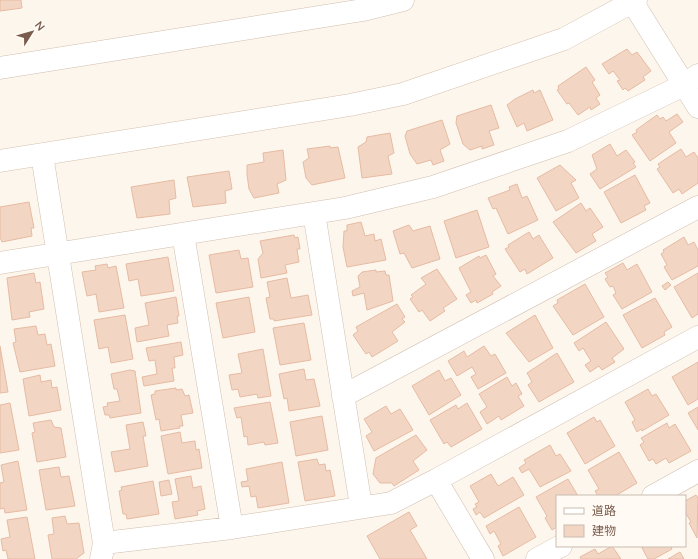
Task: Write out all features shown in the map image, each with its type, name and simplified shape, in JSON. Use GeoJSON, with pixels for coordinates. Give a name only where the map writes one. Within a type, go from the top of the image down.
{"type":"FeatureCollection","features":[{"type":"Feature","properties":{"kind":"street"},"geometry":{"type":"LineString","coordinates":[[0,68],[363,10],[403,0]]}},
{"type":"Feature","properties":{"kind":"street"},"geometry":{"type":"LineString","coordinates":[[0,161],[350,105],[403,94],[564,39],[634,1],[691,80],[698,107]]}},
{"type":"Feature","properties":{"kind":"street"},"geometry":{"type":"LineString","coordinates":[[0,263],[345,208],[433,187],[568,141],[691,80]]}},
{"type":"Feature","properties":{"kind":"street"},"geometry":{"type":"LineString","coordinates":[[42,155],[102,551],[391,502],[436,480],[698,337]]}},
{"type":"Feature","properties":{"kind":"street"},"geometry":{"type":"LineString","coordinates":[[343,396],[698,207]]}},
{"type":"Feature","properties":{"kind":"street"},"geometry":{"type":"LineString","coordinates":[[314,213],[361,506]]}},
{"type":"Feature","properties":{"kind":"street"},"geometry":{"type":"LineString","coordinates":[[183,234],[232,528]]}},
{"type":"Feature","properties":{"kind":"street"},"geometry":{"type":"LineString","coordinates":[[655,495],[698,471]]}},
{"type":"Feature","properties":{"kind":"street"},"geometry":{"type":"LineString","coordinates":[[436,480],[483,559]]}},
{"type":"Feature","properties":{"kind":"street"},"geometry":{"type":"LineString","coordinates":[[537,559],[559,547]]}},
{"type":"Feature","properties":{"kind":"building"},"geometry":{"type":"Polygon","coordinates":[[[0,0],[21,0],[22,8],[0,11],[0,0]]]}},
{"type":"Feature","properties":{"kind":"building"},"geometry":{"type":"Polygon","coordinates":[[[627,49],[632,55],[637,52],[651,71],[643,77],[645,80],[628,91],[625,88],[623,90],[617,81],[620,80],[613,71],[609,74],[602,64],[627,49]]]}},
{"type":"Feature","properties":{"kind":"building"},"geometry":{"type":"Polygon","coordinates":[[[586,67],[595,80],[592,82],[600,95],[596,98],[600,104],[591,110],[590,107],[578,115],[569,103],[567,104],[557,90],[559,89],[558,86],[586,67]]]}},
{"type":"Feature","properties":{"kind":"building"},"geometry":{"type":"Polygon","coordinates":[[[533,90],[534,93],[540,90],[553,120],[527,131],[524,123],[517,127],[507,105],[533,90]]]}},
{"type":"Feature","properties":{"kind":"building"},"geometry":{"type":"Polygon","coordinates":[[[491,105],[499,128],[489,131],[494,145],[482,149],[482,146],[470,150],[463,144],[456,123],[457,116],[491,105]]]}},
{"type":"Feature","properties":{"kind":"building"},"geometry":{"type":"Polygon","coordinates":[[[677,114],[683,122],[669,132],[676,143],[650,161],[632,135],[637,132],[636,130],[657,115],[660,119],[663,117],[666,121],[677,114]]]}},
{"type":"Feature","properties":{"kind":"building"},"geometry":{"type":"Polygon","coordinates":[[[442,120],[450,144],[440,150],[444,161],[433,165],[431,160],[417,164],[410,154],[405,136],[407,131],[442,120]]]}},
{"type":"Feature","properties":{"kind":"building"},"geometry":{"type":"Polygon","coordinates":[[[390,133],[394,153],[388,156],[392,174],[362,178],[358,147],[366,142],[367,137],[390,133]]]}},
{"type":"Feature","properties":{"kind":"building"},"geometry":{"type":"Polygon","coordinates":[[[610,144],[617,156],[626,150],[635,162],[633,163],[636,167],[600,189],[590,174],[597,169],[592,155],[610,144]]]}},
{"type":"Feature","properties":{"kind":"building"},"geometry":{"type":"Polygon","coordinates":[[[330,146],[330,148],[338,147],[345,178],[312,185],[306,178],[303,162],[309,158],[307,149],[330,146]]]}},
{"type":"Feature","properties":{"kind":"building"},"geometry":{"type":"Polygon","coordinates":[[[681,149],[686,157],[694,152],[698,158],[698,183],[682,194],[679,189],[673,193],[657,169],[660,167],[658,164],[681,149]]]}},
{"type":"Feature","properties":{"kind":"building"},"geometry":{"type":"Polygon","coordinates":[[[283,150],[286,180],[277,184],[279,193],[254,198],[249,189],[247,165],[264,162],[263,153],[283,150]]]}},
{"type":"Feature","properties":{"kind":"building"},"geometry":{"type":"Polygon","coordinates":[[[560,165],[576,180],[571,183],[579,198],[556,211],[537,178],[560,165]]]}},
{"type":"Feature","properties":{"kind":"building"},"geometry":{"type":"Polygon","coordinates":[[[229,171],[232,189],[225,191],[226,203],[193,207],[187,177],[229,171]]]}},
{"type":"Feature","properties":{"kind":"building"},"geometry":{"type":"Polygon","coordinates":[[[635,175],[650,203],[644,206],[646,210],[621,223],[604,192],[635,175]]]}},
{"type":"Feature","properties":{"kind":"building"},"geometry":{"type":"Polygon","coordinates":[[[174,180],[176,198],[169,200],[170,214],[137,218],[131,187],[174,180]]]}},
{"type":"Feature","properties":{"kind":"building"},"geometry":{"type":"Polygon","coordinates":[[[517,184],[522,198],[527,196],[538,220],[508,234],[496,208],[493,209],[488,198],[510,190],[509,187],[517,184]]]}},
{"type":"Feature","properties":{"kind":"building"},"geometry":{"type":"Polygon","coordinates":[[[29,202],[34,228],[31,228],[32,236],[2,242],[0,237],[0,207],[29,202]]]}},
{"type":"Feature","properties":{"kind":"building"},"geometry":{"type":"Polygon","coordinates":[[[581,203],[586,211],[590,208],[603,227],[592,234],[596,241],[576,253],[553,222],[581,203]]]}},
{"type":"Feature","properties":{"kind":"building"},"geometry":{"type":"Polygon","coordinates":[[[477,210],[489,247],[456,258],[444,221],[477,210]]]}},
{"type":"Feature","properties":{"kind":"building"},"geometry":{"type":"Polygon","coordinates":[[[361,222],[365,236],[374,234],[375,241],[381,239],[386,260],[347,267],[343,247],[344,231],[347,231],[347,225],[361,222]]]}},
{"type":"Feature","properties":{"kind":"building"},"geometry":{"type":"Polygon","coordinates":[[[409,225],[413,231],[430,226],[440,259],[412,268],[404,253],[400,254],[393,231],[409,225]]]}},
{"type":"Feature","properties":{"kind":"building"},"geometry":{"type":"Polygon","coordinates":[[[529,232],[533,239],[539,235],[553,258],[527,274],[525,269],[520,272],[505,249],[509,247],[508,245],[529,232]]]}},
{"type":"Feature","properties":{"kind":"building"},"geometry":{"type":"Polygon","coordinates":[[[294,235],[295,238],[298,237],[300,249],[297,249],[299,262],[285,265],[287,273],[261,278],[258,259],[263,253],[260,241],[294,235]]]}},
{"type":"Feature","properties":{"kind":"building"},"geometry":{"type":"Polygon","coordinates":[[[684,237],[688,245],[694,242],[698,250],[698,266],[672,280],[664,267],[667,265],[661,254],[664,252],[663,250],[684,237]]]}},
{"type":"Feature","properties":{"kind":"building"},"geometry":{"type":"Polygon","coordinates":[[[239,250],[241,259],[248,258],[253,287],[216,293],[209,255],[239,250]]]}},
{"type":"Feature","properties":{"kind":"building"},"geometry":{"type":"Polygon","coordinates":[[[486,255],[496,274],[493,276],[501,286],[492,292],[493,294],[477,303],[476,300],[471,303],[466,295],[471,292],[459,268],[479,256],[480,258],[486,255]]]}},
{"type":"Feature","properties":{"kind":"building"},"geometry":{"type":"Polygon","coordinates":[[[168,257],[174,291],[141,296],[138,279],[129,281],[126,264],[168,257]]]}},
{"type":"Feature","properties":{"kind":"building"},"geometry":{"type":"Polygon","coordinates":[[[623,263],[627,270],[637,264],[652,292],[622,309],[613,295],[616,293],[613,286],[610,287],[605,279],[608,277],[605,273],[623,263]]]}},
{"type":"Feature","properties":{"kind":"building"},"geometry":{"type":"Polygon","coordinates":[[[107,264],[108,268],[116,266],[124,308],[99,312],[96,294],[87,296],[82,272],[96,270],[95,266],[107,264]]]}},
{"type":"Feature","properties":{"kind":"building"},"geometry":{"type":"Polygon","coordinates":[[[437,269],[457,299],[443,308],[445,311],[430,321],[422,310],[419,312],[410,299],[413,297],[411,295],[426,284],[421,278],[437,269]]]}},
{"type":"Feature","properties":{"kind":"building"},"geometry":{"type":"Polygon","coordinates":[[[376,270],[376,272],[385,271],[386,275],[389,275],[393,301],[367,310],[364,293],[353,296],[352,291],[360,287],[358,276],[362,272],[376,270]]]}},
{"type":"Feature","properties":{"kind":"building"},"geometry":{"type":"Polygon","coordinates":[[[34,273],[36,283],[40,282],[44,309],[29,312],[30,317],[12,320],[7,278],[34,273]]]}},
{"type":"Feature","properties":{"kind":"building"},"geometry":{"type":"Polygon","coordinates":[[[698,273],[698,314],[692,318],[674,287],[698,273]]]}},
{"type":"Feature","properties":{"kind":"building"},"geometry":{"type":"Polygon","coordinates":[[[287,278],[291,298],[308,295],[312,315],[274,321],[274,319],[270,319],[266,298],[270,297],[267,282],[287,278]]]}},
{"type":"Feature","properties":{"kind":"building"},"geometry":{"type":"Polygon","coordinates":[[[668,282],[671,285],[665,290],[662,286],[668,282]]]}},
{"type":"Feature","properties":{"kind":"building"},"geometry":{"type":"Polygon","coordinates":[[[585,284],[604,317],[573,335],[553,306],[558,303],[557,300],[585,284]]]}},
{"type":"Feature","properties":{"kind":"building"},"geometry":{"type":"Polygon","coordinates":[[[176,297],[179,316],[177,316],[178,323],[167,325],[169,336],[137,342],[135,328],[149,325],[145,303],[176,297]]]}},
{"type":"Feature","properties":{"kind":"building"},"geometry":{"type":"Polygon","coordinates":[[[249,297],[255,332],[223,338],[216,303],[249,297]]]}},
{"type":"Feature","properties":{"kind":"building"},"geometry":{"type":"Polygon","coordinates":[[[655,298],[672,327],[664,332],[665,335],[642,348],[623,315],[655,298]]]}},
{"type":"Feature","properties":{"kind":"building"},"geometry":{"type":"Polygon","coordinates":[[[397,304],[405,317],[402,319],[405,322],[392,332],[398,341],[372,357],[369,352],[366,354],[353,335],[358,331],[356,327],[397,304]]]}},
{"type":"Feature","properties":{"kind":"building"},"geometry":{"type":"Polygon","coordinates":[[[125,315],[133,359],[111,363],[108,347],[99,349],[94,320],[125,315]]]}},
{"type":"Feature","properties":{"kind":"building"},"geometry":{"type":"Polygon","coordinates":[[[535,315],[553,348],[529,362],[506,333],[535,315]]]}},
{"type":"Feature","properties":{"kind":"building"},"geometry":{"type":"Polygon","coordinates":[[[606,322],[624,349],[612,358],[615,362],[602,370],[599,366],[590,372],[585,365],[591,361],[583,348],[579,351],[574,343],[606,322]]]}},
{"type":"Feature","properties":{"kind":"building"},"geometry":{"type":"Polygon","coordinates":[[[304,323],[311,360],[280,365],[273,328],[304,323]]]}},
{"type":"Feature","properties":{"kind":"building"},"geometry":{"type":"Polygon","coordinates":[[[36,326],[38,335],[45,334],[47,345],[51,344],[55,366],[20,372],[13,343],[16,342],[14,329],[36,326]]]}},
{"type":"Feature","properties":{"kind":"building"},"geometry":{"type":"Polygon","coordinates":[[[181,342],[183,355],[174,357],[175,368],[172,368],[174,381],[144,386],[142,377],[157,374],[155,360],[149,361],[146,348],[181,342]]]}},
{"type":"Feature","properties":{"kind":"building"},"geometry":{"type":"Polygon","coordinates":[[[0,346],[8,392],[0,393],[0,346]]]}},
{"type":"Feature","properties":{"kind":"building"},"geometry":{"type":"Polygon","coordinates":[[[484,346],[491,356],[495,354],[506,373],[478,389],[471,377],[476,374],[472,367],[457,376],[448,361],[464,351],[467,357],[484,346]]]}},
{"type":"Feature","properties":{"kind":"building"},"geometry":{"type":"Polygon","coordinates":[[[263,349],[271,396],[258,398],[257,394],[240,397],[238,389],[232,390],[229,375],[242,373],[238,354],[263,349]]]}},
{"type":"Feature","properties":{"kind":"building"},"geometry":{"type":"Polygon","coordinates":[[[557,353],[574,382],[539,402],[528,385],[532,382],[527,373],[557,353]]]}},
{"type":"Feature","properties":{"kind":"building"},"geometry":{"type":"Polygon","coordinates":[[[698,362],[698,399],[688,405],[672,377],[698,362]]]}},
{"type":"Feature","properties":{"kind":"building"},"geometry":{"type":"Polygon","coordinates":[[[304,369],[306,380],[314,379],[320,406],[289,411],[287,398],[284,399],[279,374],[304,369]]]}},
{"type":"Feature","properties":{"kind":"building"},"geometry":{"type":"Polygon","coordinates":[[[130,370],[135,371],[141,413],[110,418],[109,415],[105,415],[103,407],[108,406],[107,403],[120,401],[117,389],[114,389],[111,374],[130,370]]]}},
{"type":"Feature","properties":{"kind":"building"},"geometry":{"type":"Polygon","coordinates":[[[439,370],[445,381],[451,378],[461,395],[429,415],[412,386],[439,370]]]}},
{"type":"Feature","properties":{"kind":"building"},"geometry":{"type":"Polygon","coordinates":[[[40,375],[41,382],[51,380],[52,388],[57,387],[61,410],[29,416],[23,379],[40,375]]]}},
{"type":"Feature","properties":{"kind":"building"},"geometry":{"type":"Polygon","coordinates":[[[507,377],[512,386],[516,383],[522,394],[518,396],[524,406],[501,420],[499,416],[487,424],[480,412],[487,407],[479,394],[507,377]]]}},
{"type":"Feature","properties":{"kind":"building"},"geometry":{"type":"Polygon","coordinates":[[[176,388],[176,390],[182,389],[185,396],[189,395],[193,413],[181,415],[183,426],[179,426],[180,428],[161,431],[159,419],[156,420],[151,395],[155,394],[155,391],[176,388]]]}},
{"type":"Feature","properties":{"kind":"building"},"geometry":{"type":"Polygon","coordinates":[[[648,389],[652,396],[656,394],[669,415],[642,431],[641,429],[637,432],[632,422],[635,420],[625,402],[648,389]]]}},
{"type":"Feature","properties":{"kind":"building"},"geometry":{"type":"Polygon","coordinates":[[[270,402],[278,443],[265,445],[264,442],[248,445],[247,436],[244,437],[241,417],[237,418],[234,408],[270,402]]]}},
{"type":"Feature","properties":{"kind":"building"},"geometry":{"type":"Polygon","coordinates":[[[10,403],[19,450],[0,453],[0,405],[10,403]]]}},
{"type":"Feature","properties":{"kind":"building"},"geometry":{"type":"Polygon","coordinates":[[[467,403],[482,429],[451,447],[447,442],[444,444],[430,420],[456,405],[458,409],[467,403]]]}},
{"type":"Feature","properties":{"kind":"building"},"geometry":{"type":"Polygon","coordinates":[[[386,406],[391,414],[400,409],[413,430],[374,451],[366,436],[372,432],[364,419],[386,406]]]}},
{"type":"Feature","properties":{"kind":"building"},"geometry":{"type":"Polygon","coordinates":[[[698,407],[698,430],[688,413],[698,407]]]}},
{"type":"Feature","properties":{"kind":"building"},"geometry":{"type":"Polygon","coordinates":[[[322,416],[328,450],[296,456],[290,422],[322,416]]]}},
{"type":"Feature","properties":{"kind":"building"},"geometry":{"type":"Polygon","coordinates":[[[594,417],[597,422],[600,420],[615,446],[585,464],[567,433],[594,417]]]}},
{"type":"Feature","properties":{"kind":"building"},"geometry":{"type":"Polygon","coordinates":[[[51,420],[54,427],[61,428],[66,457],[37,462],[32,433],[35,432],[33,423],[51,420]]]}},
{"type":"Feature","properties":{"kind":"building"},"geometry":{"type":"Polygon","coordinates":[[[143,422],[146,436],[143,436],[148,466],[115,472],[111,452],[130,449],[126,425],[143,422]]]}},
{"type":"Feature","properties":{"kind":"building"},"geometry":{"type":"Polygon","coordinates":[[[667,423],[669,428],[675,424],[691,451],[669,463],[666,458],[656,464],[653,459],[649,461],[640,445],[644,442],[641,438],[667,423]]]}},
{"type":"Feature","properties":{"kind":"building"},"geometry":{"type":"Polygon","coordinates":[[[180,432],[182,443],[195,441],[196,450],[199,449],[202,468],[168,474],[161,436],[180,432]]]}},
{"type":"Feature","properties":{"kind":"building"},"geometry":{"type":"Polygon","coordinates":[[[416,435],[427,450],[413,461],[419,470],[394,486],[392,483],[380,483],[373,474],[376,458],[416,435]]]}},
{"type":"Feature","properties":{"kind":"building"},"geometry":{"type":"Polygon","coordinates":[[[550,445],[556,456],[560,454],[571,471],[540,487],[529,469],[522,473],[519,468],[526,463],[524,460],[550,445]]]}},
{"type":"Feature","properties":{"kind":"building"},"geometry":{"type":"Polygon","coordinates":[[[619,452],[637,483],[617,495],[597,495],[595,491],[599,489],[588,470],[619,452]]]}},
{"type":"Feature","properties":{"kind":"building"},"geometry":{"type":"Polygon","coordinates":[[[317,459],[319,465],[325,464],[326,471],[330,470],[335,496],[305,501],[298,462],[317,459]]]}},
{"type":"Feature","properties":{"kind":"building"},"geometry":{"type":"Polygon","coordinates":[[[18,461],[27,510],[5,513],[4,508],[0,509],[0,483],[4,482],[1,465],[18,461]]]}},
{"type":"Feature","properties":{"kind":"building"},"geometry":{"type":"Polygon","coordinates":[[[282,462],[289,503],[258,508],[256,496],[251,497],[249,486],[242,487],[241,482],[248,481],[246,469],[282,462]]]}},
{"type":"Feature","properties":{"kind":"building"},"geometry":{"type":"Polygon","coordinates":[[[59,467],[61,477],[69,476],[75,506],[46,510],[39,470],[59,467]]]}},
{"type":"Feature","properties":{"kind":"building"},"geometry":{"type":"Polygon","coordinates":[[[491,474],[498,486],[513,477],[524,495],[484,518],[480,512],[476,515],[473,509],[477,507],[475,504],[479,502],[470,486],[491,474]]]}},
{"type":"Feature","properties":{"kind":"building"},"geometry":{"type":"Polygon","coordinates":[[[191,476],[193,488],[201,486],[205,509],[197,511],[198,515],[175,519],[172,502],[179,501],[175,479],[191,476]]]}},
{"type":"Feature","properties":{"kind":"building"},"geometry":{"type":"Polygon","coordinates":[[[568,479],[577,495],[556,495],[556,528],[552,530],[545,518],[547,516],[536,497],[568,479]]]}},
{"type":"Feature","properties":{"kind":"building"},"geometry":{"type":"Polygon","coordinates":[[[169,480],[172,494],[161,496],[159,482],[169,480]]]}},
{"type":"Feature","properties":{"kind":"building"},"geometry":{"type":"Polygon","coordinates":[[[153,481],[159,514],[127,519],[126,514],[123,514],[119,491],[122,490],[121,487],[153,481]]]}},
{"type":"Feature","properties":{"kind":"building"},"geometry":{"type":"Polygon","coordinates":[[[696,495],[698,498],[697,538],[686,514],[686,500],[696,495]]]}},
{"type":"Feature","properties":{"kind":"building"},"geometry":{"type":"Polygon","coordinates":[[[519,507],[536,537],[503,556],[498,546],[501,544],[494,531],[490,534],[486,526],[519,507]]]}},
{"type":"Feature","properties":{"kind":"building"},"geometry":{"type":"Polygon","coordinates":[[[409,512],[417,526],[410,530],[427,559],[380,559],[367,536],[409,512]]]}},
{"type":"Feature","properties":{"kind":"building"},"geometry":{"type":"Polygon","coordinates":[[[65,516],[67,524],[79,523],[84,553],[76,559],[52,559],[48,535],[54,534],[52,518],[65,516]]]}},
{"type":"Feature","properties":{"kind":"building"},"geometry":{"type":"Polygon","coordinates":[[[27,517],[35,559],[8,559],[6,550],[3,551],[1,539],[10,537],[7,520],[27,517]]]}},
{"type":"Feature","properties":{"kind":"building"},"geometry":{"type":"Polygon","coordinates":[[[613,547],[621,559],[581,559],[580,557],[595,549],[598,554],[613,547]]]}},
{"type":"Feature","properties":{"kind":"building"},"geometry":{"type":"Polygon","coordinates":[[[642,547],[671,547],[672,549],[654,559],[648,559],[642,547]]]}},
{"type":"Feature","properties":{"kind":"building"},"geometry":{"type":"Polygon","coordinates":[[[680,552],[684,559],[668,559],[680,552]]]}}]}
